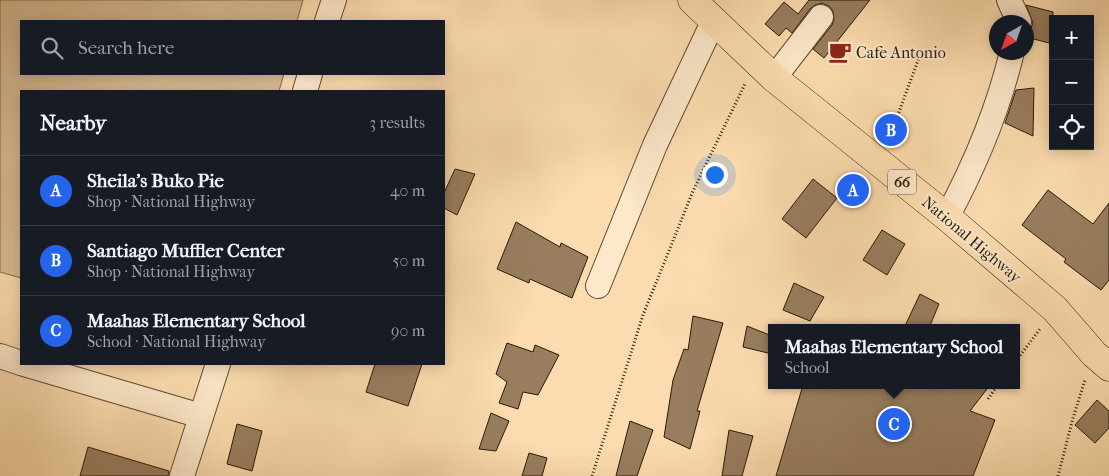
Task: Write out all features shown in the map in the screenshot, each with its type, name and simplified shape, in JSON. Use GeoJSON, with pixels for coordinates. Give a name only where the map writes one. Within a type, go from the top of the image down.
{"type":"FeatureCollection","features":[{"type":"Feature","properties":{"kind":"main road","name":"National Highway"},"geometry":{"type":"LineString","coordinates":[[692,0],[765,68],[878,163],[948,217],[1055,309],[1101,360]]}},
{"type":"Feature","properties":{"kind":"street"},"geometry":{"type":"LineString","coordinates":[[327,20],[334,0]]}},
{"type":"Feature","properties":{"kind":"street"},"geometry":{"type":"LineString","coordinates":[[1009,0],[1016,15]]}},
{"type":"Feature","properties":{"kind":"street"},"geometry":{"type":"LineString","coordinates":[[765,68],[821,17]]}},
{"type":"Feature","properties":{"kind":"street"},"geometry":{"type":"LineString","coordinates":[[598,286],[655,145],[714,20]]}},
{"type":"Feature","properties":{"kind":"street"},"geometry":{"type":"LineString","coordinates":[[948,217],[966,181],[988,127],[1010,60]]}},
{"type":"Feature","properties":{"kind":"street"},"geometry":{"type":"LineString","coordinates":[[305,90],[310,75]]}},
{"type":"Feature","properties":{"kind":"street"},"geometry":{"type":"LineString","coordinates":[[0,356],[20,362]]}},
{"type":"Feature","properties":{"kind":"street"},"geometry":{"type":"LineString","coordinates":[[30,365],[201,416]]}},
{"type":"Feature","properties":{"kind":"street"},"geometry":{"type":"LineString","coordinates":[[182,476],[218,365]]}},
{"type":"Feature","properties":{"kind":"path"},"geometry":{"type":"LineString","coordinates":[[878,163],[892,133],[920,55]]}},
{"type":"Feature","properties":{"kind":"path"},"geometry":{"type":"LineString","coordinates":[[592,476],[646,306],[693,191],[765,68]]}},
{"type":"Feature","properties":{"kind":"path"},"geometry":{"type":"LineString","coordinates":[[1020,356],[1055,309]]}},
{"type":"Feature","properties":{"kind":"path"},"geometry":{"type":"LineString","coordinates":[[1058,476],[1073,418],[1101,360]]}},
{"type":"Feature","properties":{"kind":"path"},"geometry":{"type":"LineString","coordinates":[[988,399],[995,389]]}},
{"type":"Feature","properties":{"kind":"shaded area"},"geometry":{"type":"Polygon","coordinates":[[[0,0],[303,0],[297,20],[20,20],[20,75],[284,75],[279,90],[20,90],[20,278],[0,272],[0,0]]]}},
{"type":"Feature","properties":{"kind":"building"},"geometry":{"type":"Polygon","coordinates":[[[809,0],[870,0],[824,58],[813,49],[832,25],[834,19],[833,11],[829,6],[822,3],[815,5],[792,33],[786,28],[779,36],[765,24],[784,2],[798,14],[809,0]]]}},
{"type":"Feature","properties":{"kind":"building"},"geometry":{"type":"Polygon","coordinates":[[[1026,5],[1053,12],[1053,15],[1049,15],[1049,43],[1034,39],[1034,15],[1030,15],[1026,5]]]}},
{"type":"Feature","properties":{"kind":"building"},"geometry":{"type":"Polygon","coordinates":[[[1034,88],[1033,136],[1005,123],[1016,90],[1034,88]]]}},
{"type":"Feature","properties":{"kind":"building"},"geometry":{"type":"Polygon","coordinates":[[[455,169],[475,174],[457,215],[445,209],[445,191],[455,169]]]}},
{"type":"Feature","properties":{"kind":"building"},"geometry":{"type":"Polygon","coordinates":[[[813,179],[837,198],[806,238],[782,219],[813,179]]]}},
{"type":"Feature","properties":{"kind":"building"},"geometry":{"type":"Polygon","coordinates":[[[1048,190],[1093,224],[1109,203],[1109,280],[1101,290],[1064,262],[1066,259],[1022,225],[1048,190]]]}},
{"type":"Feature","properties":{"kind":"building"},"geometry":{"type":"Polygon","coordinates":[[[516,222],[560,247],[561,243],[588,257],[572,298],[530,279],[529,283],[497,269],[516,222]]]}},
{"type":"Feature","properties":{"kind":"building"},"geometry":{"type":"Polygon","coordinates":[[[882,230],[905,244],[887,275],[863,260],[882,230]]]}},
{"type":"Feature","properties":{"kind":"building"},"geometry":{"type":"Polygon","coordinates":[[[794,283],[824,297],[810,321],[783,310],[794,283]]]}},
{"type":"Feature","properties":{"kind":"building"},"geometry":{"type":"Polygon","coordinates":[[[920,294],[939,304],[931,324],[906,324],[920,294]]]}},
{"type":"Feature","properties":{"kind":"building"},"geometry":{"type":"Polygon","coordinates":[[[693,316],[723,323],[697,411],[700,411],[690,449],[664,437],[673,380],[684,349],[688,350],[693,316]]]}},
{"type":"Feature","properties":{"kind":"building"},"geometry":{"type":"Polygon","coordinates":[[[747,326],[768,334],[768,353],[743,347],[747,326]]]}},
{"type":"Feature","properties":{"kind":"building"},"geometry":{"type":"Polygon","coordinates":[[[507,343],[533,352],[535,345],[559,355],[538,395],[523,392],[518,409],[499,403],[507,382],[496,374],[507,343]]]}},
{"type":"Feature","properties":{"kind":"building"},"geometry":{"type":"Polygon","coordinates":[[[375,365],[422,365],[408,406],[366,392],[375,365]]]}},
{"type":"Feature","properties":{"kind":"building"},"geometry":{"type":"Polygon","coordinates":[[[802,389],[987,389],[970,411],[995,420],[973,476],[776,476],[802,389]]]}},
{"type":"Feature","properties":{"kind":"building"},"geometry":{"type":"Polygon","coordinates":[[[1097,400],[1109,411],[1109,428],[1095,443],[1075,425],[1097,400]]]}},
{"type":"Feature","properties":{"kind":"building"},"geometry":{"type":"Polygon","coordinates":[[[491,413],[509,421],[496,451],[479,449],[491,413]]]}},
{"type":"Feature","properties":{"kind":"building"},"geometry":{"type":"Polygon","coordinates":[[[630,421],[653,430],[637,476],[616,476],[630,421]]]}},
{"type":"Feature","properties":{"kind":"building"},"geometry":{"type":"Polygon","coordinates":[[[237,424],[262,431],[252,471],[227,464],[237,424]]]}},
{"type":"Feature","properties":{"kind":"building"},"geometry":{"type":"Polygon","coordinates":[[[729,430],[753,436],[742,476],[722,476],[729,430]]]}},
{"type":"Feature","properties":{"kind":"building"},"geometry":{"type":"Polygon","coordinates":[[[88,447],[169,471],[168,476],[80,476],[88,447]]]}},
{"type":"Feature","properties":{"kind":"building"},"geometry":{"type":"Polygon","coordinates":[[[529,453],[547,458],[542,476],[522,476],[529,453]]]}},
{"type":"Feature","properties":{"kind":"place","name":"Cafe Antonio"},"geometry":{"type":"Point","coordinates":[840,52]}},
{"type":"Feature","properties":{"kind":"place","name":"Santiago Muffler Center"},"geometry":{"type":"Point","coordinates":[891,130]}},
{"type":"Feature","properties":{"kind":"place","name":"Sheila's Buko Pie"},"geometry":{"type":"Point","coordinates":[853,190]}},
{"type":"Feature","properties":{"kind":"place","name":"Maahas Elementary School"},"geometry":{"type":"Point","coordinates":[894,424]}}]}
